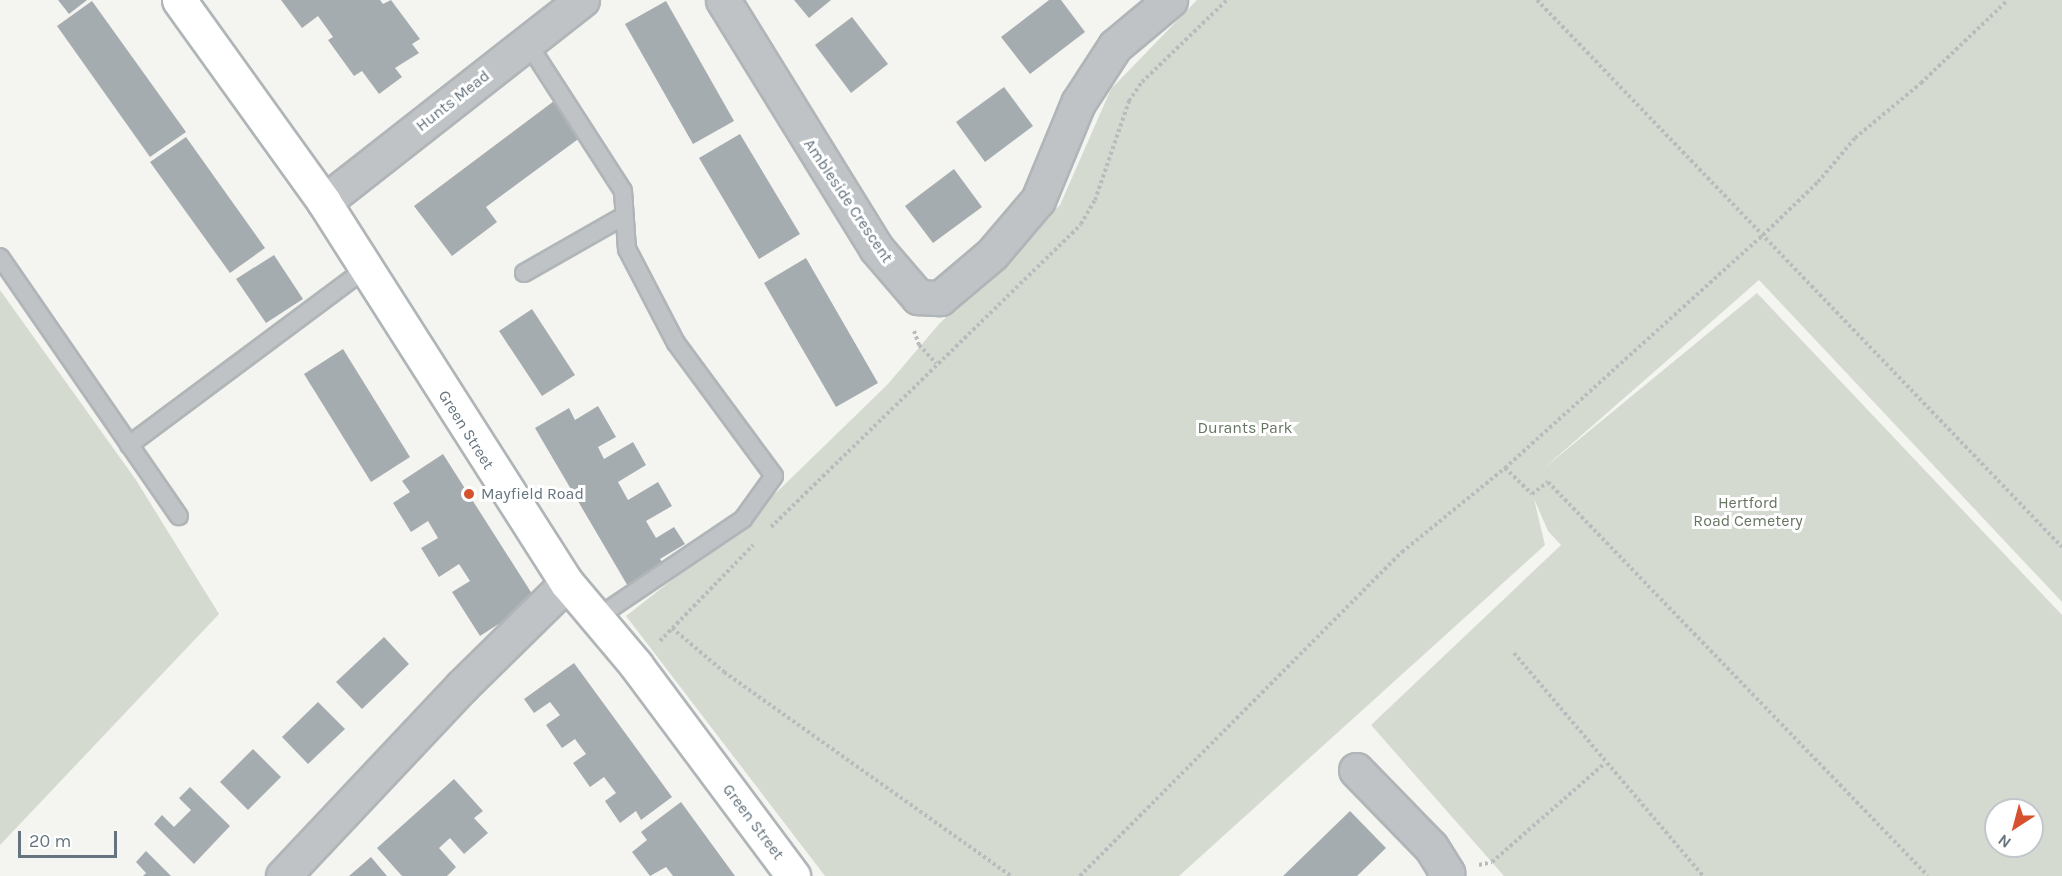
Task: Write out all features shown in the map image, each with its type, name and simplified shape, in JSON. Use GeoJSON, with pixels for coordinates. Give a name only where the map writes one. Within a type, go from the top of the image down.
{"type":"FeatureCollection","features":[{"type":"Feature","properties":{"kind":"street","name":"Green Street"},"geometry":{"type":"LineString","coordinates":[[179,0],[324,202],[567,583],[636,665],[793,876]]}},
{"type":"Feature","properties":{"kind":"street","name":"Hunts Mead"},"geometry":{"type":"LineString","coordinates":[[324,202],[582,0]]}},
{"type":"Feature","properties":{"kind":"street","name":"Ambleside Crescent"},"geometry":{"type":"LineString","coordinates":[[723,0],[876,248],[918,297],[940,298],[992,254],[1038,200],[1078,103],[1115,46],[1170,0]]}},
{"type":"Feature","properties":{"kind":"street"},"geometry":{"type":"LineString","coordinates":[[283,876],[469,679],[567,583]]}},
{"type":"Feature","properties":{"kind":"street"},"geometry":{"type":"LineString","coordinates":[[1356,770],[1431,847],[1445,875]]}},
{"type":"Feature","properties":{"kind":"lane"},"geometry":{"type":"LineString","coordinates":[[527,42],[622,191],[627,249],[676,343],[774,476],[743,519],[596,619]]}},
{"type":"Feature","properties":{"kind":"lane"},"geometry":{"type":"LineString","coordinates":[[524,273],[624,216]]}},
{"type":"Feature","properties":{"kind":"lane"},"geometry":{"type":"LineString","coordinates":[[0,257],[179,516]]}},
{"type":"Feature","properties":{"kind":"lane"},"geometry":{"type":"LineString","coordinates":[[129,445],[365,269]]}},
{"type":"Feature","properties":{"kind":"path"},"geometry":{"type":"LineString","coordinates":[[763,536],[1081,224],[1095,200],[1129,101],[1142,82],[1227,0]]}},
{"type":"Feature","properties":{"kind":"path"},"geometry":{"type":"LineString","coordinates":[[1537,0],[2062,547]]}},
{"type":"Feature","properties":{"kind":"path"},"geometry":{"type":"LineString","coordinates":[[1080,876],[1402,552],[1505,468],[1763,235],[1818,182],[1856,138],[1921,83],[2008,0]]}},
{"type":"Feature","properties":{"kind":"path"},"geometry":{"type":"LineString","coordinates":[[1505,468],[1532,494],[1548,482],[1928,876]]}},
{"type":"Feature","properties":{"kind":"path"},"geometry":{"type":"LineString","coordinates":[[659,643],[754,544]]}},
{"type":"Feature","properties":{"kind":"path"},"geometry":{"type":"LineString","coordinates":[[672,628],[724,672],[1011,876]]}},
{"type":"Feature","properties":{"kind":"path"},"geometry":{"type":"LineString","coordinates":[[1514,653],[1703,876]]}},
{"type":"Feature","properties":{"kind":"path"},"geometry":{"type":"LineString","coordinates":[[1445,875],[1492,862],[1605,763]]}},
{"type":"Feature","properties":{"kind":"green space","name":"Durants Park"},"geometry":{"type":"Polygon","coordinates":[[[1197,0],[2062,0],[2062,602],[1759,280],[1543,469],[1757,293],[2062,615],[2062,876],[1504,876],[1371,725],[1561,545],[1548,531],[1534,499],[1545,545],[1179,876],[825,876],[626,616],[728,536],[781,488],[888,384],[939,324],[1060,205],[1111,89],[1197,0]]]}},
{"type":"Feature","properties":{"kind":"green space"},"geometry":{"type":"Polygon","coordinates":[[[0,290],[136,480],[219,614],[0,845],[0,290]]]}},
{"type":"Feature","properties":{"kind":"building"},"geometry":{"type":"Polygon","coordinates":[[[58,0],[87,0],[69,14],[58,0]]]}},
{"type":"Feature","properties":{"kind":"building"},"geometry":{"type":"Polygon","coordinates":[[[281,0],[380,0],[383,4],[391,0],[420,39],[412,44],[419,53],[395,68],[402,77],[379,94],[362,71],[354,76],[328,40],[333,37],[318,16],[302,28],[281,0]]]}},
{"type":"Feature","properties":{"kind":"building"},"geometry":{"type":"Polygon","coordinates":[[[794,0],[831,0],[809,18],[794,0]]]}},
{"type":"Feature","properties":{"kind":"building"},"geometry":{"type":"Polygon","coordinates":[[[1049,0],[1061,0],[1085,32],[1030,74],[1001,37],[1049,0]]]}},
{"type":"Feature","properties":{"kind":"building"},"geometry":{"type":"Polygon","coordinates":[[[92,1],[186,132],[150,157],[57,26],[92,1]]]}},
{"type":"Feature","properties":{"kind":"building"},"geometry":{"type":"Polygon","coordinates":[[[666,1],[734,121],[693,144],[625,24],[666,1]]]}},
{"type":"Feature","properties":{"kind":"building"},"geometry":{"type":"Polygon","coordinates":[[[852,17],[888,64],[851,93],[815,45],[852,17]]]}},
{"type":"Feature","properties":{"kind":"building"},"geometry":{"type":"Polygon","coordinates":[[[1004,87],[1033,126],[985,162],[956,122],[1004,87]]]}},
{"type":"Feature","properties":{"kind":"building"},"geometry":{"type":"Polygon","coordinates":[[[554,101],[581,137],[486,207],[497,222],[452,256],[414,206],[554,101]]]}},
{"type":"Feature","properties":{"kind":"building"},"geometry":{"type":"Polygon","coordinates":[[[740,134],[800,234],[759,259],[699,158],[740,134]]]}},
{"type":"Feature","properties":{"kind":"building"},"geometry":{"type":"Polygon","coordinates":[[[186,137],[265,248],[230,273],[150,162],[186,137]]]}},
{"type":"Feature","properties":{"kind":"building"},"geometry":{"type":"Polygon","coordinates":[[[954,169],[982,207],[933,243],[905,206],[954,169]]]}},
{"type":"Feature","properties":{"kind":"building"},"geometry":{"type":"Polygon","coordinates":[[[274,255],[303,299],[266,323],[236,279],[274,255]]]}},
{"type":"Feature","properties":{"kind":"building"},"geometry":{"type":"Polygon","coordinates":[[[806,258],[878,383],[836,407],[764,283],[806,258]]]}},
{"type":"Feature","properties":{"kind":"building"},"geometry":{"type":"Polygon","coordinates":[[[532,309],[575,375],[542,396],[499,331],[532,309]]]}},
{"type":"Feature","properties":{"kind":"building"},"geometry":{"type":"Polygon","coordinates":[[[343,349],[410,457],[371,482],[304,374],[343,349]]]}},
{"type":"Feature","properties":{"kind":"building"},"geometry":{"type":"Polygon","coordinates":[[[598,406],[616,437],[598,447],[604,459],[633,442],[646,465],[618,482],[628,500],[658,482],[672,506],[646,521],[656,538],[674,527],[685,544],[660,559],[665,567],[629,588],[535,428],[569,408],[575,420],[598,406]]]}},
{"type":"Feature","properties":{"kind":"building"},"geometry":{"type":"Polygon","coordinates":[[[443,454],[536,600],[480,636],[452,592],[470,581],[459,564],[439,577],[421,548],[438,538],[428,521],[411,532],[393,503],[410,492],[402,481],[443,454]]]}},
{"type":"Feature","properties":{"kind":"building"},"geometry":{"type":"Polygon","coordinates":[[[384,637],[409,664],[362,709],[336,682],[384,637]]]}},
{"type":"Feature","properties":{"kind":"building"},"geometry":{"type":"Polygon","coordinates":[[[574,663],[672,797],[641,820],[636,811],[620,823],[605,801],[616,793],[604,777],[590,787],[573,763],[586,754],[575,739],[562,748],[546,725],[560,715],[550,702],[534,713],[524,699],[574,663]]]}},
{"type":"Feature","properties":{"kind":"building"},"geometry":{"type":"Polygon","coordinates":[[[318,702],[345,729],[308,764],[282,737],[318,702]]]}},
{"type":"Feature","properties":{"kind":"building"},"geometry":{"type":"Polygon","coordinates":[[[253,749],[281,777],[248,810],[220,782],[253,749]]]}},
{"type":"Feature","properties":{"kind":"building"},"geometry":{"type":"Polygon","coordinates":[[[454,779],[483,811],[474,818],[488,833],[464,854],[450,838],[439,848],[456,867],[447,876],[402,876],[377,848],[454,779]]]}},
{"type":"Feature","properties":{"kind":"building"},"geometry":{"type":"Polygon","coordinates":[[[190,787],[230,826],[194,864],[154,824],[162,815],[174,827],[191,810],[179,798],[190,787]]]}},
{"type":"Feature","properties":{"kind":"building"},"geometry":{"type":"Polygon","coordinates":[[[681,802],[735,876],[673,876],[666,867],[650,876],[632,852],[647,840],[641,832],[681,802]]]}},
{"type":"Feature","properties":{"kind":"building"},"geometry":{"type":"Polygon","coordinates":[[[1350,811],[1386,848],[1357,876],[1283,876],[1350,811]]]}},
{"type":"Feature","properties":{"kind":"building"},"geometry":{"type":"Polygon","coordinates":[[[146,851],[171,876],[143,876],[146,873],[136,862],[146,851]]]}},
{"type":"Feature","properties":{"kind":"building"},"geometry":{"type":"Polygon","coordinates":[[[371,857],[387,876],[349,876],[371,857]]]}},
{"type":"Feature","properties":{"kind":"place","name":"Mayfield Road"},"geometry":{"type":"Point","coordinates":[469,494]}},
{"type":"Feature","properties":{"kind":"park label","name":"Hertford Road Cemetery"},"geometry":{"type":"Point","coordinates":[1748,512]}}]}
